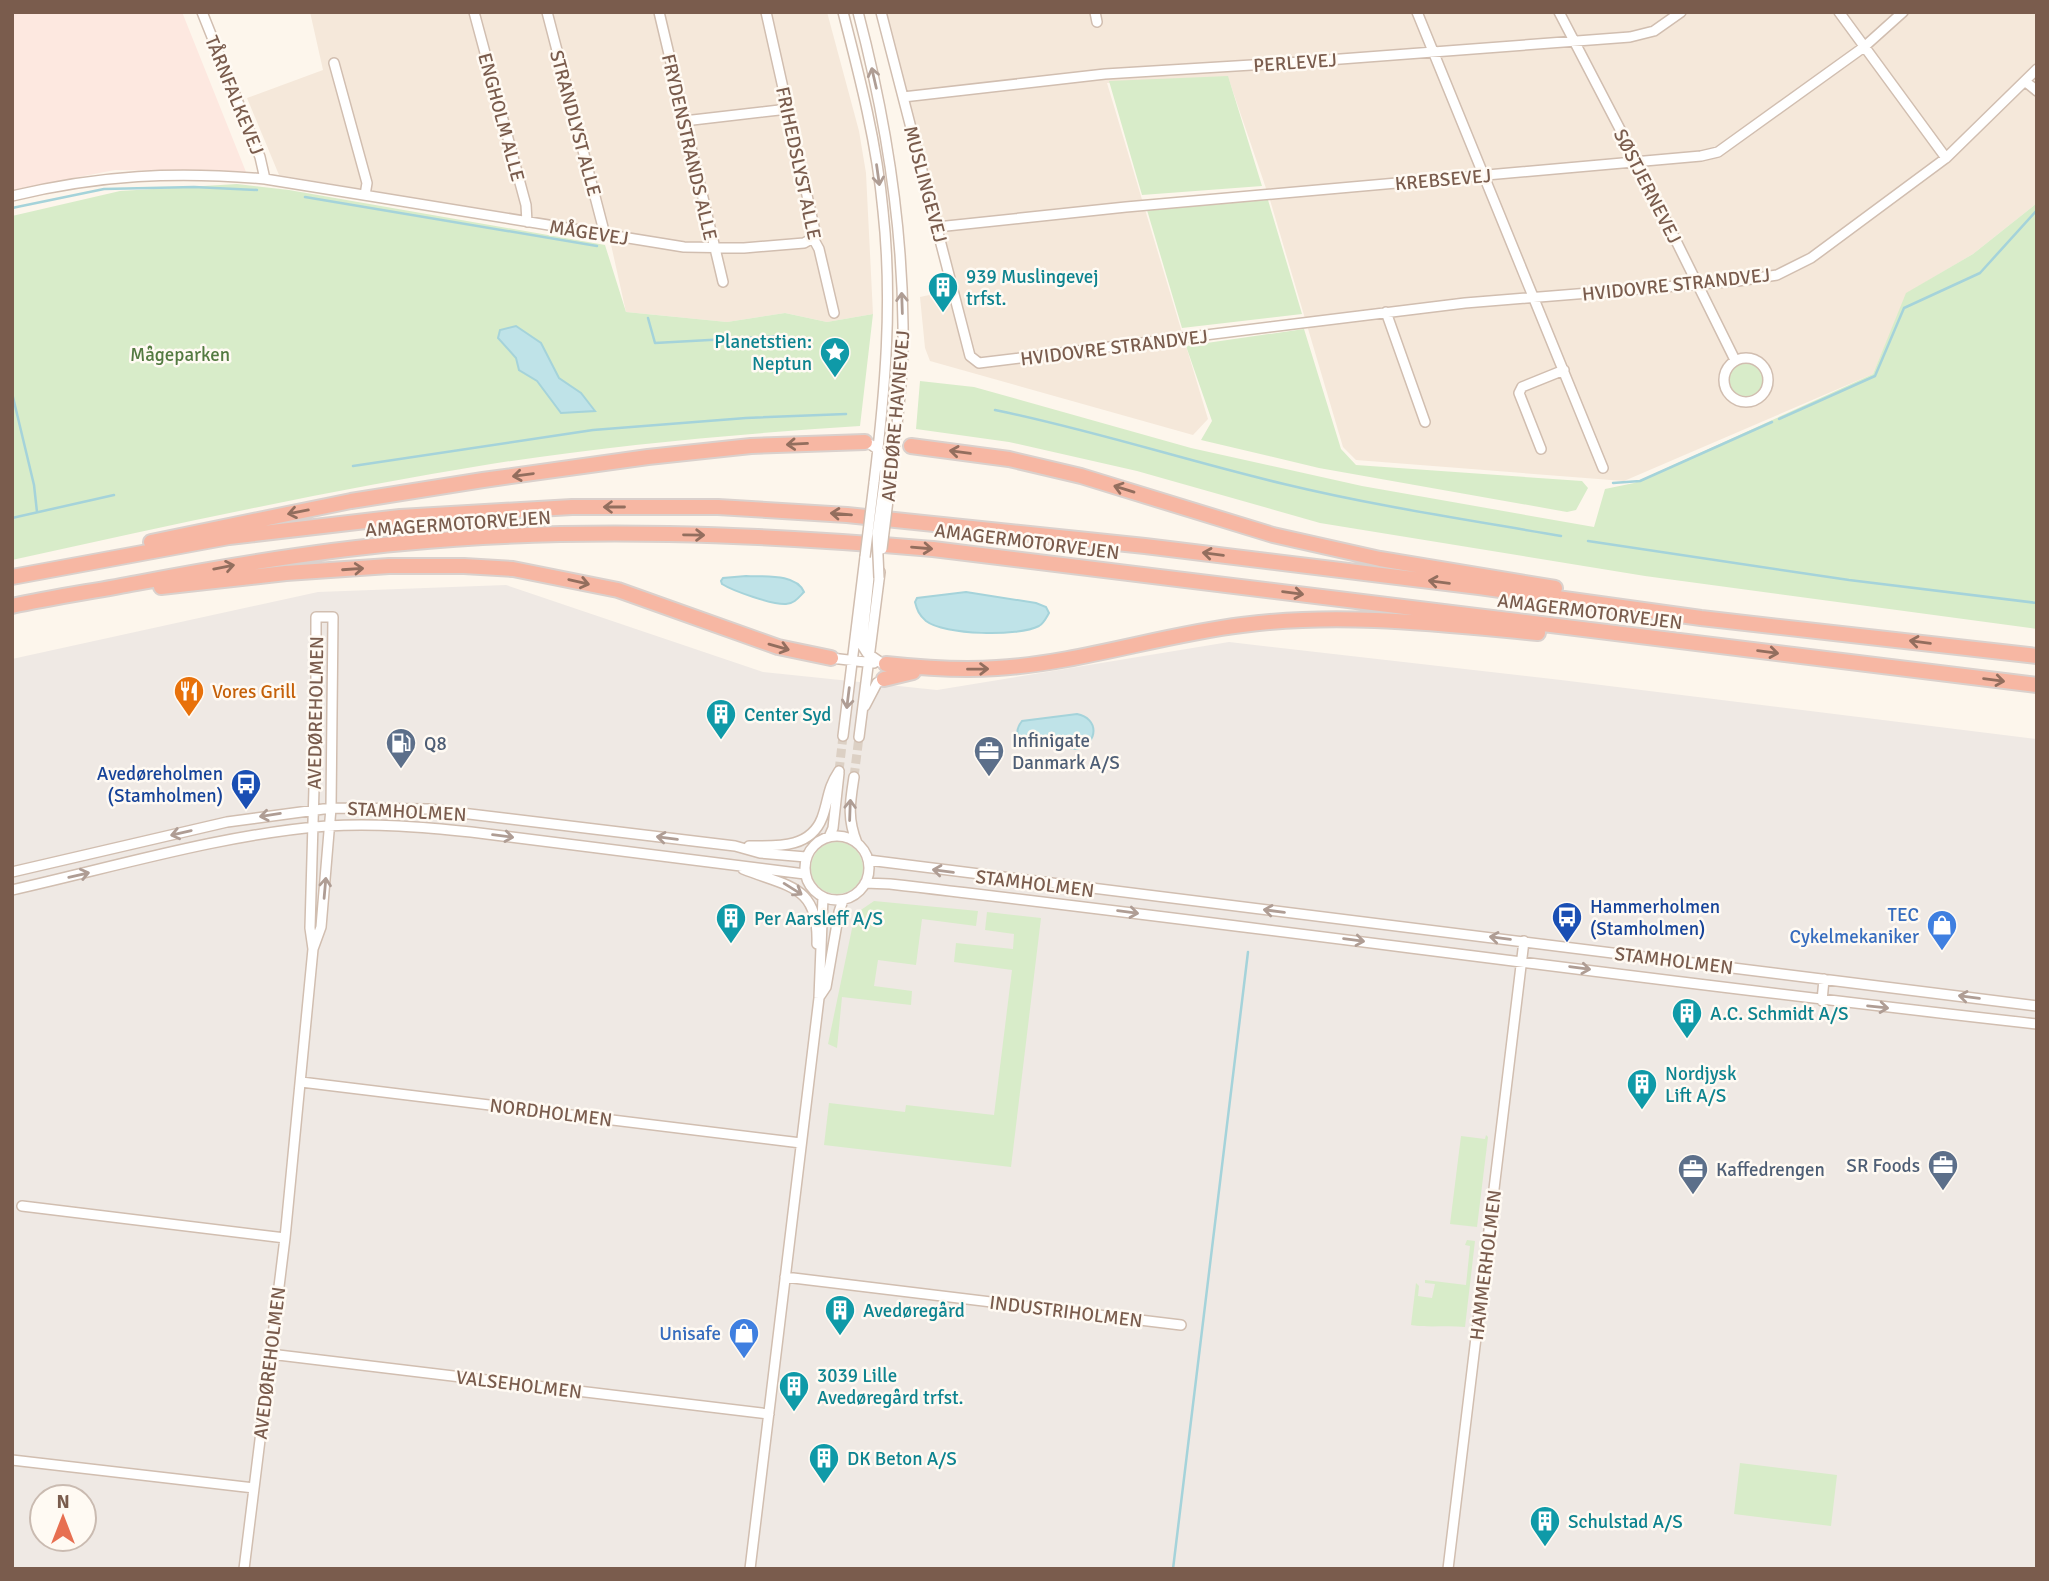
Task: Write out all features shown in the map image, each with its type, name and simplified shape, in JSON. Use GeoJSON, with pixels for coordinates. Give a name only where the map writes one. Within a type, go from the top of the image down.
{"type":"FeatureCollection","features":[{"type":"Feature","properties":{"kind":"highway"},"geometry":{"type":"LineString","coordinates":[[50,569],[178,536],[351,501],[483,480],[751,446],[874,445]]}},
{"type":"Feature","properties":{"kind":"highway"},"geometry":{"type":"LineString","coordinates":[[911,446],[1009,459],[1081,476],[1261,531],[1380,559],[1583,593],[1701,618]]}},
{"type":"Feature","properties":{"kind":"highway","name":"AMAGERMOTORVEJEN"},"geometry":{"type":"LineString","coordinates":[[12,577],[229,537],[400,517],[572,507],[718,507],[847,515],[1132,545],[1479,587],[1701,618],[2037,656]]}},
{"type":"Feature","properties":{"kind":"highway","name":"AMAGERMOTORVEJEN"},"geometry":{"type":"LineString","coordinates":[[15,606],[239,564],[405,543],[576,534],[719,536],[933,549],[2037,685]]}},
{"type":"Feature","properties":{"kind":"highway"},"geometry":{"type":"LineString","coordinates":[[15,606],[286,573],[390,566],[464,566],[536,573],[618,590],[778,647],[831,658]]}},
{"type":"Feature","properties":{"kind":"highway"},"geometry":{"type":"LineString","coordinates":[[884,669],[999,668],[1073,658],[1178,634],[1244,624],[1341,618],[1700,645]]}},
{"type":"Feature","properties":{"kind":"street","name":"TÅRNFALKEVEJ"},"geometry":{"type":"LineString","coordinates":[[202,12],[260,157],[265,179]]}},
{"type":"Feature","properties":{"kind":"street","name":"ENGHOLM ALLE"},"geometry":{"type":"LineString","coordinates":[[474,12],[526,205],[527,222]]}},
{"type":"Feature","properties":{"kind":"street","name":"STRANDLYST ALLE"},"geometry":{"type":"LineString","coordinates":[[547,12],[606,235]]}},
{"type":"Feature","properties":{"kind":"street","name":"FRYDENSTRANDS ALLE"},"geometry":{"type":"LineString","coordinates":[[659,12],[723,282]]}},
{"type":"Feature","properties":{"kind":"street","name":"FRIHEDSLYST ALLE"},"geometry":{"type":"LineString","coordinates":[[766,12],[815,231],[813,238],[834,313]]}},
{"type":"Feature","properties":{"kind":"street","name":"AVEDØRE HAVNEVEJ"},"geometry":{"type":"LineString","coordinates":[[844,12],[869,119],[884,212],[888,324],[874,445],[883,483],[870,578],[853,661],[844,736]]}},
{"type":"Feature","properties":{"kind":"street","name":"AVEDØRE HAVNEVEJ"},"geometry":{"type":"LineString","coordinates":[[858,12],[883,117],[898,221],[903,326],[901,393],[895,444],[866,546],[870,578],[869,659],[859,737]]}},
{"type":"Feature","properties":{"kind":"street","name":"MUSLINGEVEJ"},"geometry":{"type":"LineString","coordinates":[[881,12],[970,356]]}},
{"type":"Feature","properties":{"kind":"street"},"geometry":{"type":"LineString","coordinates":[[1418,12],[1603,468]]}},
{"type":"Feature","properties":{"kind":"street","name":"SØSTJERNEVEJ"},"geometry":{"type":"LineString","coordinates":[[1559,12],[1735,360]]}},
{"type":"Feature","properties":{"kind":"street","name":"PERLEVEJ"},"geometry":{"type":"LineString","coordinates":[[903,97],[1105,74],[1643,35],[1681,12]]}},
{"type":"Feature","properties":{"kind":"street"},"geometry":{"type":"LineString","coordinates":[[1839,12],[1946,158]]}},
{"type":"Feature","properties":{"kind":"street","name":"KREBSEVEJ"},"geometry":{"type":"LineString","coordinates":[[937,227],[1126,207],[1701,156],[1718,152],[1864,47],[1903,12]]}},
{"type":"Feature","properties":{"kind":"street"},"geometry":{"type":"LineString","coordinates":[[334,63],[367,183],[365,195]]}},
{"type":"Feature","properties":{"kind":"street","name":"HVIDOVRE STRANDVEJ"},"geometry":{"type":"LineString","coordinates":[[970,356],[979,363],[1022,359],[1386,312],[1764,278],[1794,268],[1811,258],[1946,158],[2037,69]]}},
{"type":"Feature","properties":{"kind":"street"},"geometry":{"type":"LineString","coordinates":[[2026,82],[2037,91]]}},
{"type":"Feature","properties":{"kind":"street"},"geometry":{"type":"LineString","coordinates":[[684,121],[788,109]]}},
{"type":"Feature","properties":{"kind":"street","name":"MÅGEVEJ"},"geometry":{"type":"LineString","coordinates":[[12,196],[100,178],[151,174],[212,174],[265,179],[684,247],[715,249],[804,243],[813,238]]}},
{"type":"Feature","properties":{"kind":"street"},"geometry":{"type":"LineString","coordinates":[[1386,312],[1425,422]]}},
{"type":"Feature","properties":{"kind":"street"},"geometry":{"type":"LineString","coordinates":[[1748,357],[1761,362],[1765,367],[1769,381],[1759,399],[1738,401],[1727,391],[1724,378],[1729,365],[1735,360],[1748,357]]}},
{"type":"Feature","properties":{"kind":"street"},"geometry":{"type":"LineString","coordinates":[[1541,449],[1519,393],[1522,387],[1564,370]]}},
{"type":"Feature","properties":{"kind":"street"},"geometry":{"type":"LineString","coordinates":[[874,445],[911,446]]}},
{"type":"Feature","properties":{"kind":"street","name":"AVEDØREHOLMEN"},"geometry":{"type":"LineString","coordinates":[[244,1569],[285,1238],[313,949],[310,928],[316,617],[333,617],[330,826],[321,928],[313,949]]}},
{"type":"Feature","properties":{"kind":"street"},"geometry":{"type":"LineString","coordinates":[[831,658],[853,661],[869,659],[884,669],[862,710]]}},
{"type":"Feature","properties":{"kind":"street"},"geometry":{"type":"LineString","coordinates":[[735,846],[796,844],[821,821],[830,786],[839,771],[833,828],[829,837]]}},
{"type":"Feature","properties":{"kind":"street"},"geometry":{"type":"LineString","coordinates":[[854,777],[849,813],[850,827],[868,860],[869,872],[865,883],[854,895],[843,900],[823,897],[813,890],[805,874],[806,857],[817,842],[829,837],[846,837],[857,843]]}},
{"type":"Feature","properties":{"kind":"street","name":"STAMHOLMEN"},"geometry":{"type":"LineString","coordinates":[[12,872],[227,822],[331,808],[428,809],[806,857]]}},
{"type":"Feature","properties":{"kind":"street","name":"STAMHOLMEN"},"geometry":{"type":"LineString","coordinates":[[12,890],[228,840],[330,826],[425,827],[805,874]]}},
{"type":"Feature","properties":{"kind":"street","name":"STAMHOLMEN"},"geometry":{"type":"LineString","coordinates":[[868,860],[2037,1006]]}},
{"type":"Feature","properties":{"kind":"street"},"geometry":{"type":"LineString","coordinates":[[730,864],[798,889],[812,906],[817,936],[819,993]]}},
{"type":"Feature","properties":{"kind":"street","name":"STAMHOLMEN"},"geometry":{"type":"LineString","coordinates":[[865,883],[1200,921],[1822,1001],[2037,1024]]}},
{"type":"Feature","properties":{"kind":"street"},"geometry":{"type":"LineString","coordinates":[[750,1569],[819,993],[823,897]]}},
{"type":"Feature","properties":{"kind":"street"},"geometry":{"type":"LineString","coordinates":[[819,993],[826,987],[843,900]]}},
{"type":"Feature","properties":{"kind":"street"},"geometry":{"type":"LineString","coordinates":[[1200,921],[1202,903]]}},
{"type":"Feature","properties":{"kind":"street"},"geometry":{"type":"LineString","coordinates":[[1522,961],[1524,942]]}},
{"type":"Feature","properties":{"kind":"street","name":"HAMMERHOLMEN"},"geometry":{"type":"LineString","coordinates":[[1448,1569],[1522,961]]}},
{"type":"Feature","properties":{"kind":"street"},"geometry":{"type":"LineString","coordinates":[[1822,1001],[1824,979]]}},
{"type":"Feature","properties":{"kind":"street","name":"NORDHOLMEN"},"geometry":{"type":"LineString","coordinates":[[301,1082],[802,1143]]}},
{"type":"Feature","properties":{"kind":"street"},"geometry":{"type":"LineString","coordinates":[[22,1206],[285,1238]]}},
{"type":"Feature","properties":{"kind":"street","name":"INDUSTRIHOLMEN"},"geometry":{"type":"LineString","coordinates":[[785,1277],[1181,1325]]}},
{"type":"Feature","properties":{"kind":"street","name":"VALSEHOLMEN"},"geometry":{"type":"LineString","coordinates":[[270,1354],[769,1414]]}},
{"type":"Feature","properties":{"kind":"street"},"geometry":{"type":"LineString","coordinates":[[12,1460],[254,1488]]}},
{"type":"Feature","properties":{"kind":"shaded area"},"geometry":{"type":"Polygon","coordinates":[[[12,12],[182,12],[246,172],[115,170],[12,190],[12,12]]]}},
{"type":"Feature","properties":{"kind":"shaded area"},"geometry":{"type":"Polygon","coordinates":[[[310,12],[827,12],[859,131],[866,173],[873,314],[827,322],[785,313],[727,322],[626,312],[608,231],[279,175],[247,98],[323,70],[310,12]]]}},
{"type":"Feature","properties":{"kind":"shaded area"},"geometry":{"type":"Polygon","coordinates":[[[882,12],[2037,12],[2037,203],[1973,254],[1907,293],[1873,374],[1624,481],[1356,460],[1343,447],[1270,200],[1229,80],[1107,83],[1208,419],[1193,435],[930,361],[925,348],[920,297],[957,289],[882,12]]]}},
{"type":"Feature","properties":{"kind":"shaded area"},"geometry":{"type":"Polygon","coordinates":[[[506,585],[763,672],[937,690],[1229,642],[2037,739],[2037,1569],[12,1569],[12,659],[318,592],[506,585]]]}},
{"type":"Feature","properties":{"kind":"green space"},"geometry":{"type":"Polygon","coordinates":[[[1228,76],[1262,186],[1142,195],[1109,81],[1228,76]]]}},
{"type":"Feature","properties":{"kind":"green space","name":"Mågeparken"},"geometry":{"type":"Polygon","coordinates":[[[237,184],[289,190],[605,245],[626,312],[727,322],[785,313],[827,322],[873,314],[860,426],[675,441],[491,464],[191,521],[12,560],[12,216],[120,191],[237,184]]]}},
{"type":"Feature","properties":{"kind":"green space"},"geometry":{"type":"Polygon","coordinates":[[[1268,200],[1302,314],[1182,328],[1147,210],[1268,200]]]}},
{"type":"Feature","properties":{"kind":"green space"},"geometry":{"type":"Polygon","coordinates":[[[2037,203],[2037,629],[1645,576],[1320,523],[1137,471],[1009,442],[916,429],[920,381],[974,387],[1191,448],[1362,486],[1594,527],[1605,489],[1634,483],[1873,374],[1906,293],[1973,254],[2037,203]]]}},
{"type":"Feature","properties":{"kind":"green space"},"geometry":{"type":"Polygon","coordinates":[[[1304,329],[1341,449],[1356,465],[1582,481],[1588,488],[1576,510],[1567,512],[1319,468],[1201,440],[1212,421],[1186,346],[1304,329]]]}},
{"type":"Feature","properties":{"kind":"green space"},"geometry":{"type":"Polygon","coordinates":[[[1746,361],[1759,367],[1765,380],[1759,393],[1746,399],[1733,393],[1727,380],[1733,367],[1746,361]]]}},
{"type":"Feature","properties":{"kind":"green space"},"geometry":{"type":"Polygon","coordinates":[[[837,842],[847,844],[855,850],[861,858],[861,878],[855,886],[847,892],[837,894],[827,892],[819,886],[813,878],[811,868],[813,858],[819,850],[827,844],[837,842]]]}},
{"type":"Feature","properties":{"kind":"green space"},"geometry":{"type":"Polygon","coordinates":[[[874,901],[978,911],[976,926],[922,919],[916,965],[878,960],[874,986],[912,991],[911,1005],[842,997],[837,1048],[828,1044],[855,914],[874,901]]]}},
{"type":"Feature","properties":{"kind":"green space"},"geometry":{"type":"Polygon","coordinates":[[[987,912],[1041,918],[1011,1167],[824,1145],[829,1103],[905,1112],[906,1105],[994,1115],[1012,970],[954,962],[956,943],[1013,949],[1014,934],[985,930],[987,912]]]}},
{"type":"Feature","properties":{"kind":"green space"},"geometry":{"type":"Polygon","coordinates":[[[1486,1135],[1488,1137],[1477,1227],[1450,1224],[1461,1136],[1485,1139],[1486,1135]]]}},
{"type":"Feature","properties":{"kind":"green space"},"geometry":{"type":"Polygon","coordinates":[[[1467,1240],[1475,1241],[1465,1327],[1411,1325],[1416,1283],[1419,1286],[1418,1296],[1432,1298],[1435,1284],[1425,1283],[1425,1280],[1466,1285],[1470,1246],[1465,1245],[1467,1240]]]}},
{"type":"Feature","properties":{"kind":"green space"},"geometry":{"type":"Polygon","coordinates":[[[1740,1463],[1837,1475],[1831,1526],[1734,1514],[1740,1463]]]}},
{"type":"Feature","properties":{"kind":"water"},"geometry":{"type":"Polygon","coordinates":[[[516,326],[541,343],[559,378],[581,393],[595,411],[561,413],[537,381],[519,370],[516,358],[498,338],[500,330],[516,326]]]}},
{"type":"Feature","properties":{"kind":"water"},"geometry":{"type":"Polygon","coordinates":[[[746,576],[787,579],[800,586],[804,592],[791,603],[780,604],[744,594],[722,584],[721,581],[723,578],[746,576]]]}},
{"type":"Feature","properties":{"kind":"water"},"geometry":{"type":"Polygon","coordinates":[[[966,592],[1036,603],[1046,607],[1049,613],[1041,625],[1029,630],[964,632],[935,626],[926,621],[915,602],[917,598],[966,592]]]}},
{"type":"Feature","properties":{"kind":"water"},"geometry":{"type":"Polygon","coordinates":[[[1077,714],[1089,720],[1094,731],[1089,742],[1077,749],[1025,743],[1018,736],[1018,727],[1022,721],[1077,714]]]}},
{"type":"Feature","properties":{"kind":"waterway"},"geometry":{"type":"LineString","coordinates":[[12,208],[104,189],[194,187],[257,190]]}},
{"type":"Feature","properties":{"kind":"waterway"},"geometry":{"type":"LineString","coordinates":[[305,197],[597,246]]}},
{"type":"Feature","properties":{"kind":"waterway"},"geometry":{"type":"LineString","coordinates":[[1779,419],[1875,376],[1904,308],[1980,273],[2037,210]]}},
{"type":"Feature","properties":{"kind":"waterway"},"geometry":{"type":"LineString","coordinates":[[648,318],[655,343],[782,336]]}},
{"type":"Feature","properties":{"kind":"waterway"},"geometry":{"type":"LineString","coordinates":[[12,393],[34,485],[37,512]]}},
{"type":"Feature","properties":{"kind":"waterway"},"geometry":{"type":"LineString","coordinates":[[995,410],[1318,492],[1561,536]]}},
{"type":"Feature","properties":{"kind":"waterway"},"geometry":{"type":"LineString","coordinates":[[353,466],[593,430],[746,418],[846,414]]}},
{"type":"Feature","properties":{"kind":"waterway"},"geometry":{"type":"LineString","coordinates":[[1613,483],[1640,481],[1772,422]]}},
{"type":"Feature","properties":{"kind":"waterway"},"geometry":{"type":"LineString","coordinates":[[12,518],[114,495]]}},
{"type":"Feature","properties":{"kind":"waterway"},"geometry":{"type":"LineString","coordinates":[[1588,541],[1849,580],[2037,603]]}},
{"type":"Feature","properties":{"kind":"waterway"},"geometry":{"type":"LineString","coordinates":[[1173,1569],[1248,952]]}},
{"type":"Feature","properties":{"kind":"tunnel"},"geometry":{"type":"LineString","coordinates":[[839,771],[843,736]]}},
{"type":"Feature","properties":{"kind":"tunnel"},"geometry":{"type":"LineString","coordinates":[[854,777],[859,737]]}},
{"type":"Feature","properties":{"kind":"place","name":"939 Muslingevej trfst."},"geometry":{"type":"Point","coordinates":[943,314]}},
{"type":"Feature","properties":{"kind":"place","name":"Planetstien: Neptun"},"geometry":{"type":"Point","coordinates":[835,379]}},
{"type":"Feature","properties":{"kind":"place","name":"Vores Grill"},"geometry":{"type":"Point","coordinates":[189,718]}},
{"type":"Feature","properties":{"kind":"place","name":"Center Syd"},"geometry":{"type":"Point","coordinates":[721,741]}},
{"type":"Feature","properties":{"kind":"place","name":"Q8"},"geometry":{"type":"Point","coordinates":[401,770]}},
{"type":"Feature","properties":{"kind":"place","name":"Infinigate Danmark A/S"},"geometry":{"type":"Point","coordinates":[989,778]}},
{"type":"Feature","properties":{"kind":"place","name":"Avedøreholmen (Stamholmen)"},"geometry":{"type":"Point","coordinates":[246,811]}},
{"type":"Feature","properties":{"kind":"place","name":"Hammerholmen (Stamholmen)"},"geometry":{"type":"Point","coordinates":[1567,944]}},
{"type":"Feature","properties":{"kind":"place","name":"Per Aarsleff A/S"},"geometry":{"type":"Point","coordinates":[731,945]}},
{"type":"Feature","properties":{"kind":"place","name":"TEC Cykelmekaniker"},"geometry":{"type":"Point","coordinates":[1942,952]}},
{"type":"Feature","properties":{"kind":"place","name":"A.C. Schmidt A/S"},"geometry":{"type":"Point","coordinates":[1687,1040]}},
{"type":"Feature","properties":{"kind":"place","name":"Nordjysk Lift A/S"},"geometry":{"type":"Point","coordinates":[1642,1111]}},
{"type":"Feature","properties":{"kind":"place","name":"SR Foods"},"geometry":{"type":"Point","coordinates":[1943,1192]}},
{"type":"Feature","properties":{"kind":"place","name":"Kaffedrengen"},"geometry":{"type":"Point","coordinates":[1693,1196]}},
{"type":"Feature","properties":{"kind":"place","name":"Avedøregård"},"geometry":{"type":"Point","coordinates":[840,1337]}},
{"type":"Feature","properties":{"kind":"place","name":"Unisafe"},"geometry":{"type":"Point","coordinates":[744,1360]}},
{"type":"Feature","properties":{"kind":"place","name":"3039 Lille Avedøregård trfst."},"geometry":{"type":"Point","coordinates":[794,1413]}},
{"type":"Feature","properties":{"kind":"place","name":"DK Beton A/S"},"geometry":{"type":"Point","coordinates":[824,1485]}},
{"type":"Feature","properties":{"kind":"place","name":"Schulstad A/S"},"geometry":{"type":"Point","coordinates":[1545,1548]}}]}
